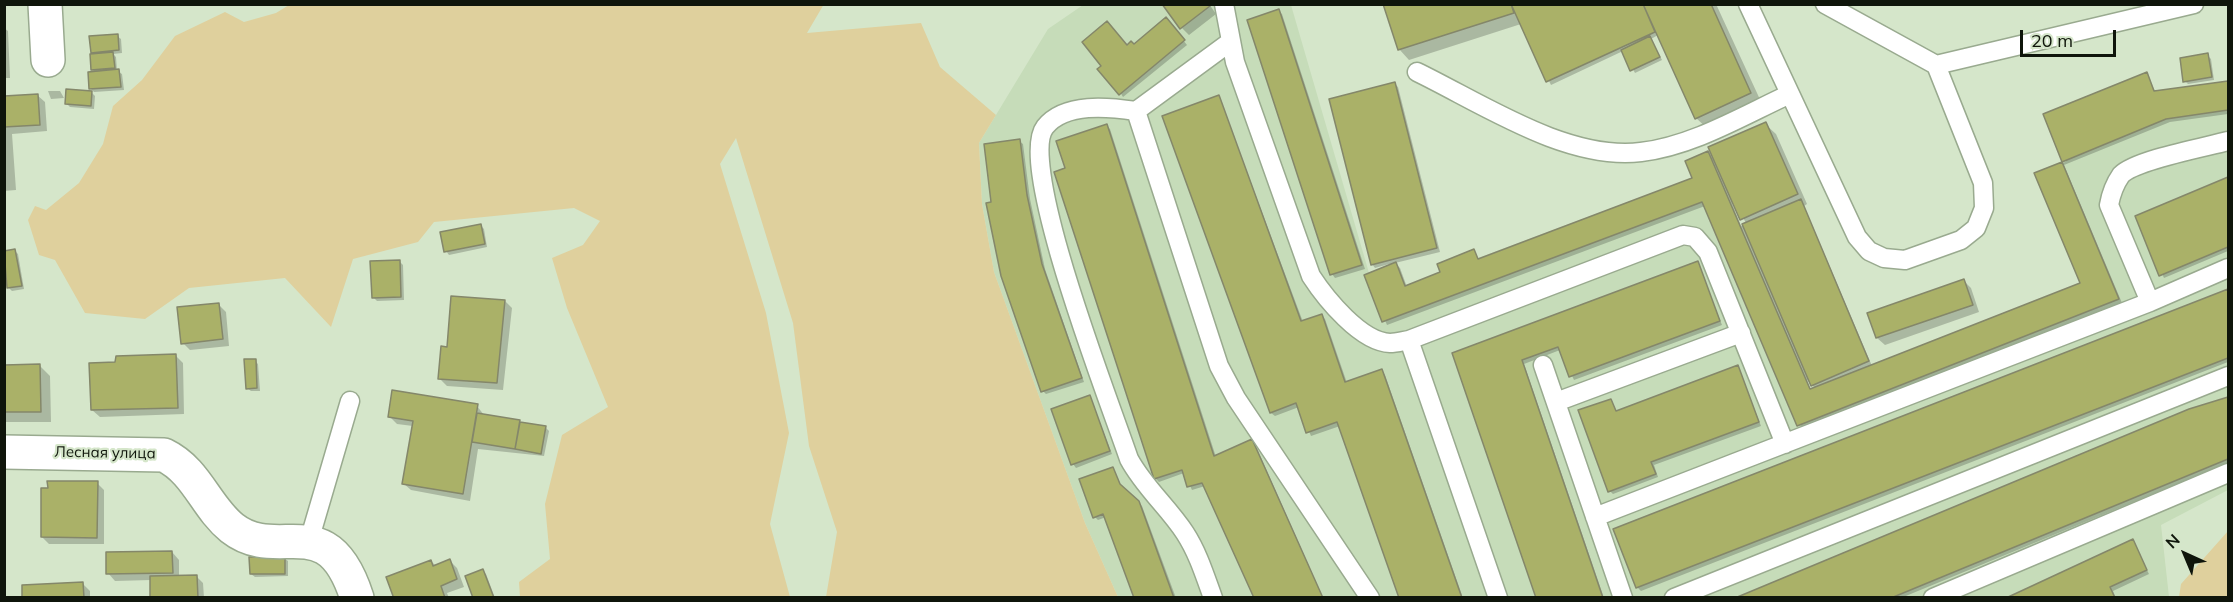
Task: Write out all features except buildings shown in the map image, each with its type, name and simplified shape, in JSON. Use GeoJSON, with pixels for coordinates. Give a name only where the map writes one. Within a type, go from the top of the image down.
{"type":"FeatureCollection","features":[{"type":"Feature","properties":{"kind":"street"},"geometry":{"type":"LineString","coordinates":[[45,4],[48,60]]}},
{"type":"Feature","properties":{"kind":"street","name":"Лесная улица"},"geometry":{"type":"LineString","coordinates":[[4,452],[164,455],[177,462],[190,474],[220,516],[240,532],[259,540],[309,541]]}},
{"type":"Feature","properties":{"kind":"street"},"geometry":{"type":"LineString","coordinates":[[309,541],[324,547],[337,559],[357,597]]}},
{"type":"Feature","properties":{"kind":"lane"},"geometry":{"type":"LineString","coordinates":[[1224,4],[1230,42],[1297,242],[1311,276],[1324,294],[1369,337],[1389,343],[1409,340],[1683,235],[1695,237],[1708,252],[1785,444]]}},
{"type":"Feature","properties":{"kind":"lane"},"geometry":{"type":"LineString","coordinates":[[1748,4],[1857,237],[1869,251],[1884,258],[1905,260],[1961,240],[1976,228],[1984,208],[1983,183],[1936,65],[1825,4]]}},
{"type":"Feature","properties":{"kind":"lane"},"geometry":{"type":"LineString","coordinates":[[1936,65],[2194,4]]}},
{"type":"Feature","properties":{"kind":"lane"},"geometry":{"type":"LineString","coordinates":[[1213,597],[1196,551],[1184,532],[1147,487],[1129,459],[1062,264],[1041,179],[1039,139],[1044,128],[1053,119],[1067,113],[1098,107],[1136,111],[1230,42]]}},
{"type":"Feature","properties":{"kind":"lane"},"geometry":{"type":"LineString","coordinates":[[1417,72],[1558,142],[1612,154],[1642,152],[1667,146],[1790,94]]}},
{"type":"Feature","properties":{"kind":"lane"},"geometry":{"type":"LineString","coordinates":[[1136,111],[1218,366],[1236,398],[1370,597]]}},
{"type":"Feature","properties":{"kind":"lane"},"geometry":{"type":"LineString","coordinates":[[2150,302],[2109,206],[2111,191],[2123,174],[2142,164],[2229,141]]}},
{"type":"Feature","properties":{"kind":"lane"},"geometry":{"type":"LineString","coordinates":[[1595,518],[2150,302],[2229,268]]}},
{"type":"Feature","properties":{"kind":"lane"},"geometry":{"type":"LineString","coordinates":[[1556,402],[1741,333]]}},
{"type":"Feature","properties":{"kind":"lane"},"geometry":{"type":"LineString","coordinates":[[1409,340],[1498,597]]}},
{"type":"Feature","properties":{"kind":"lane"},"geometry":{"type":"LineString","coordinates":[[1543,365],[1623,597]]}},
{"type":"Feature","properties":{"kind":"lane"},"geometry":{"type":"LineString","coordinates":[[1674,597],[2229,376]]}},
{"type":"Feature","properties":{"kind":"lane"},"geometry":{"type":"LineString","coordinates":[[309,541],[350,401]]}},
{"type":"Feature","properties":{"kind":"lane"},"geometry":{"type":"LineString","coordinates":[[1933,597],[2229,473]]}},
{"type":"Feature","properties":{"kind":"shaded area"},"geometry":{"type":"Polygon","coordinates":[[[824,4],[807,33],[921,23],[940,67],[996,115],[979,143],[982,204],[994,272],[1085,523],[1118,597],[826,597],[837,532],[809,446],[793,323],[736,138],[720,164],[766,313],[789,433],[770,524],[790,597],[520,597],[519,582],[550,559],[545,504],[562,435],[608,407],[567,308],[552,258],[583,245],[600,221],[574,208],[434,222],[418,242],[353,259],[331,327],[285,278],[189,288],[145,319],[85,313],[55,260],[39,255],[28,220],[35,206],[46,210],[79,183],[103,144],[113,106],[142,80],[175,36],[225,12],[244,22],[276,13],[289,5],[824,4]]]}},
{"type":"Feature","properties":{"kind":"shaded area"},"geometry":{"type":"Polygon","coordinates":[[[1083,5],[1291,5],[1369,273],[1396,262],[1406,286],[1440,273],[1437,264],[1474,249],[1478,258],[1692,178],[1685,161],[1708,151],[1810,389],[2080,283],[2034,173],[2062,161],[2043,114],[2147,72],[2155,91],[2228,81],[2228,490],[2161,525],[2169,597],[1118,597],[1085,523],[994,272],[982,204],[979,143],[1048,29],[1083,5]]]}},
{"type":"Feature","properties":{"kind":"shaded area"},"geometry":{"type":"Polygon","coordinates":[[[2228,531],[2228,597],[2179,597],[2181,584],[2228,531]]]}}]}
